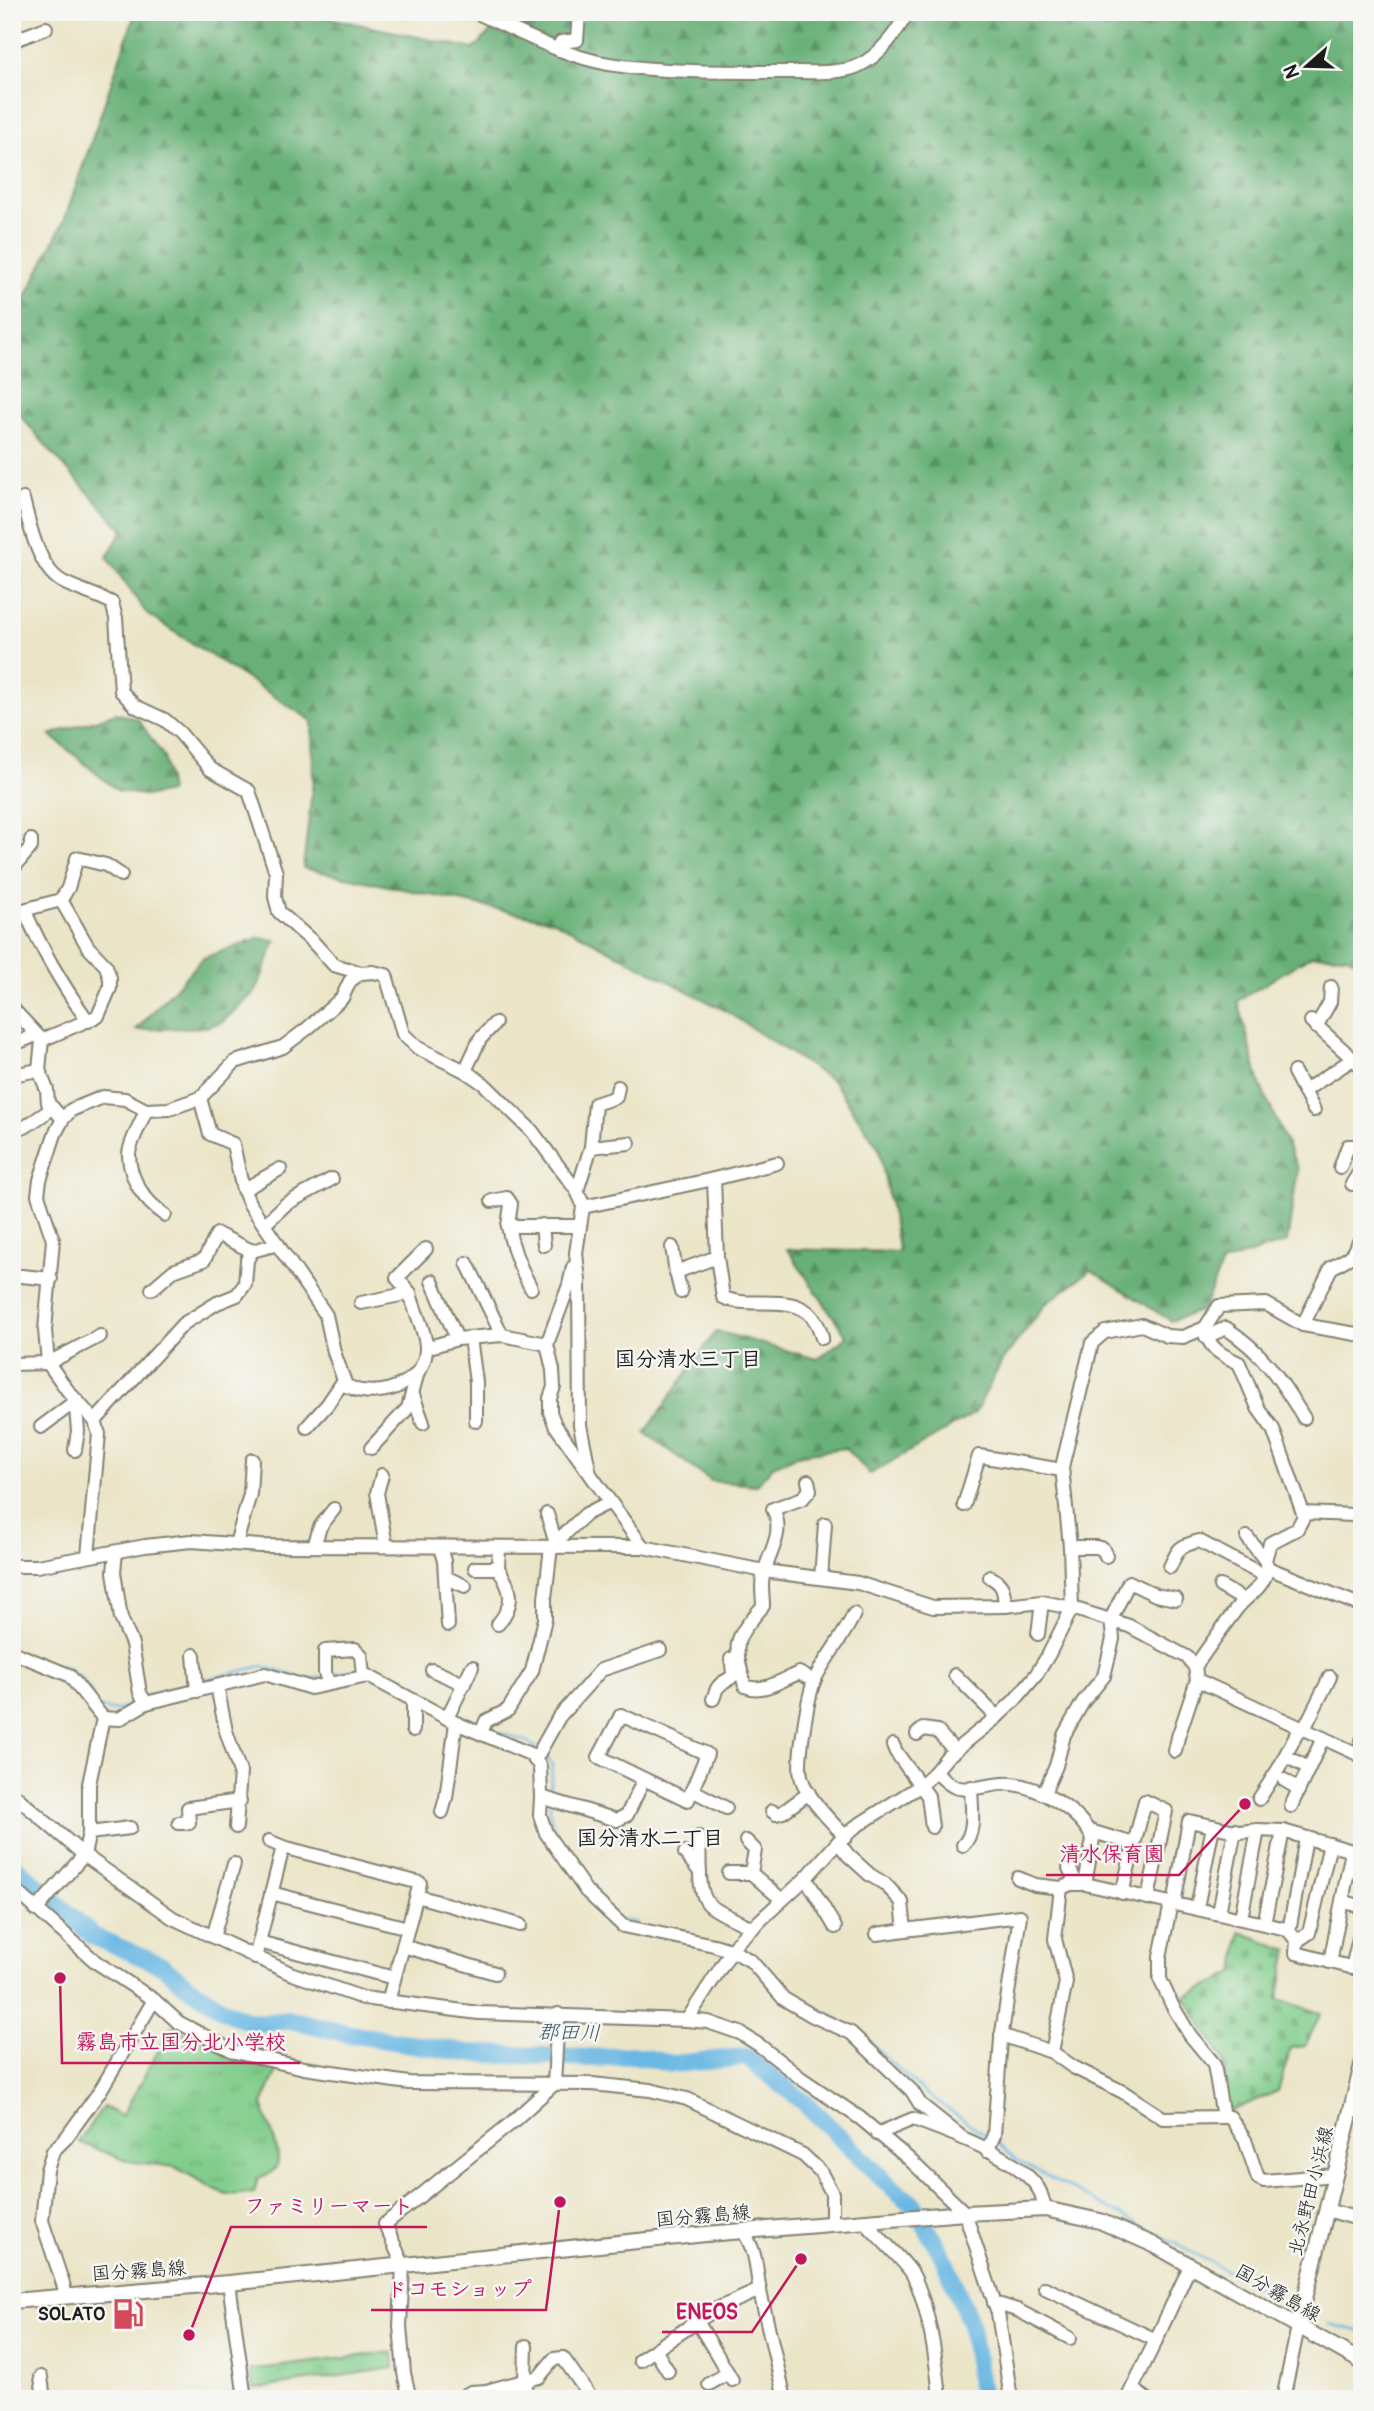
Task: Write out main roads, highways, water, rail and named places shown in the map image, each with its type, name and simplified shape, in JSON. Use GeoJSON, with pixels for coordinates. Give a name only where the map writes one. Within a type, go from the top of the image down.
{"type":"FeatureCollection","features":[{"type":"Feature","properties":{"kind":"main road","name":"北永野田小浜線"},"geometry":{"type":"LineString","coordinates":[[1298,2327],[1362,2066]]}},
{"type":"Feature","properties":{"kind":"main road","name":"国分霧島線"},"geometry":{"type":"LineString","coordinates":[[12,2301],[229,2283],[832,2223],[1045,2209],[1100,2221],[1154,2245],[1362,2362]]}},
{"type":"Feature","properties":{"kind":"waterway"},"geometry":{"type":"LineString","coordinates":[[58,1664],[79,1676],[93,1696]]}},
{"type":"Feature","properties":{"kind":"waterway"},"geometry":{"type":"LineString","coordinates":[[199,1681],[262,1666],[294,1676]]}},
{"type":"Feature","properties":{"kind":"waterway"},"geometry":{"type":"LineString","coordinates":[[331,1675],[359,1669]]}},
{"type":"Feature","properties":{"kind":"waterway"},"geometry":{"type":"LineString","coordinates":[[365,1669],[447,1709]]}},
{"type":"Feature","properties":{"kind":"waterway"},"geometry":{"type":"LineString","coordinates":[[304,1680],[321,1677]]}},
{"type":"Feature","properties":{"kind":"waterway"},"geometry":{"type":"LineString","coordinates":[[145,1696],[193,1683]]}},
{"type":"Feature","properties":{"kind":"waterway"},"geometry":{"type":"LineString","coordinates":[[101,1707],[116,1710],[140,1699]]}},
{"type":"Feature","properties":{"kind":"waterway"},"geometry":{"type":"LineString","coordinates":[[453,1712],[478,1725]]}},
{"type":"Feature","properties":{"kind":"waterway"},"geometry":{"type":"LineString","coordinates":[[487,1729],[526,1741],[536,1748]]}},
{"type":"Feature","properties":{"kind":"waterway"},"geometry":{"type":"LineString","coordinates":[[544,1754],[552,1764],[550,1794]]}},
{"type":"Feature","properties":{"kind":"waterway"},"geometry":{"type":"LineString","coordinates":[[550,1804],[559,1839],[593,1890]]}},
{"type":"Feature","properties":{"kind":"waterway","name":"郡田川"},"geometry":{"type":"LineString","coordinates":[[12,1863],[93,1936],[163,1966],[183,1983],[227,2012],[248,2021],[263,2023],[289,2020],[350,2034],[468,2053],[592,2058],[633,2055],[672,2064],[746,2057],[804,2102],[890,2186],[914,2205],[943,2257],[970,2322],[982,2399]]}},
{"type":"Feature","properties":{"kind":"waterway"},"geometry":{"type":"LineString","coordinates":[[623,1919],[637,1923]]}},
{"type":"Feature","properties":{"kind":"waterway"},"geometry":{"type":"LineString","coordinates":[[745,1951],[766,1965],[774,1979]]}},
{"type":"Feature","properties":{"kind":"waterway"},"geometry":{"type":"LineString","coordinates":[[779,1984],[854,2028],[926,2094],[990,2138]]}},
{"type":"Feature","properties":{"kind":"waterway"},"geometry":{"type":"LineString","coordinates":[[995,2142],[1018,2161],[1269,2293]]}},
{"type":"Feature","properties":{"kind":"waterway"},"geometry":{"type":"LineString","coordinates":[[1329,2324],[1362,2332]]}},
{"type":"Feature","properties":{"kind":"place","name":"清水保育園"},"geometry":{"type":"Point","coordinates":[1245,1804]}},
{"type":"Feature","properties":{"kind":"place","name":"霧島市立国分北小学校"},"geometry":{"type":"Point","coordinates":[60,1978]}},
{"type":"Feature","properties":{"kind":"place","name":"ドコモショップ"},"geometry":{"type":"Point","coordinates":[560,2202]}},
{"type":"Feature","properties":{"kind":"place","name":"ENEOS"},"geometry":{"type":"Point","coordinates":[801,2259]}},
{"type":"Feature","properties":{"kind":"place","name":"SOLATO"},"geometry":{"type":"Point","coordinates":[128,2314]}},
{"type":"Feature","properties":{"kind":"place","name":"ファミリーマート"},"geometry":{"type":"Point","coordinates":[189,2335]}},
{"type":"Feature","properties":{"kind":"district","name":"国分清水三丁目"},"geometry":{"type":"Point","coordinates":[688,1359]}},
{"type":"Feature","properties":{"kind":"district","name":"国分清水二丁目"},"geometry":{"type":"Point","coordinates":[650,1838]}}]}
